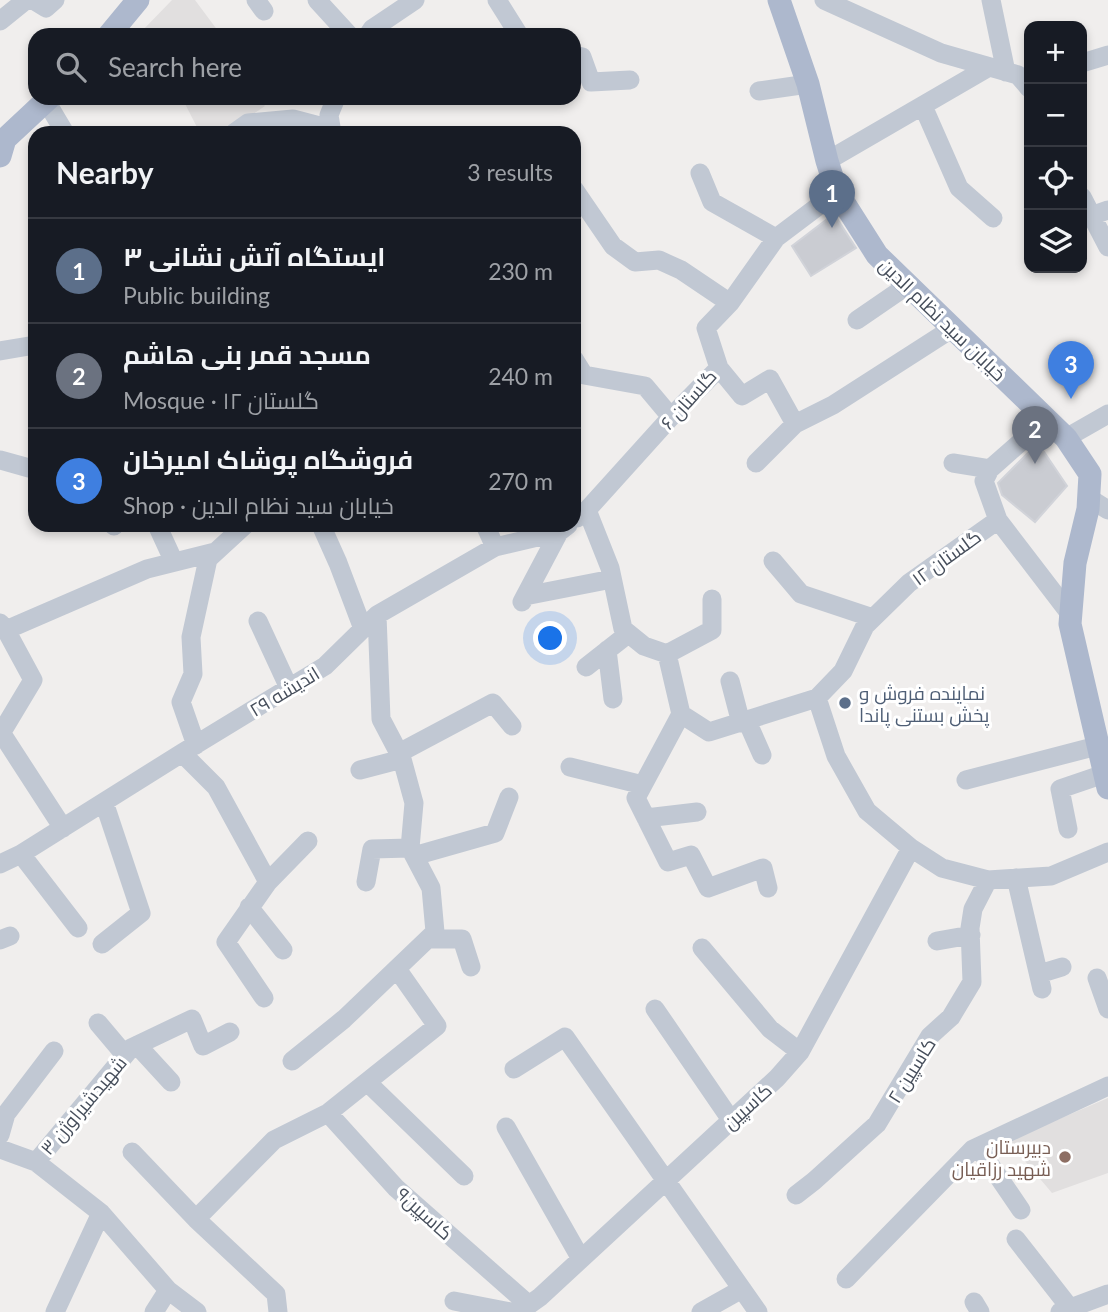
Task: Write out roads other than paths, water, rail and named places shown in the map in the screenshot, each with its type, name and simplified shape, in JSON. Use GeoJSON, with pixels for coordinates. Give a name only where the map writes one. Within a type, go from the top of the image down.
{"type":"FeatureCollection","features":[{"type":"Feature","properties":{"kind":"main road"},"geometry":{"type":"LineString","coordinates":[[121,28],[138,0]]}},
{"type":"Feature","properties":{"kind":"main road","name":"خیابان سید نظام الدین"},"geometry":{"type":"LineString","coordinates":[[779,0],[808,84],[837,192],[877,255],[1066,438],[1090,474],[1098,504],[1088,509],[1074,563],[1070,624],[1104,769]]}},
{"type":"Feature","properties":{"kind":"main road"},"geometry":{"type":"LineString","coordinates":[[0,156],[5,139],[41,105]]}},
{"type":"Feature","properties":{"kind":"street"},"geometry":{"type":"LineString","coordinates":[[0,20],[26,0]]}},
{"type":"Feature","properties":{"kind":"street"},"geometry":{"type":"LineString","coordinates":[[33,0],[46,8],[55,0]]}},
{"type":"Feature","properties":{"kind":"street"},"geometry":{"type":"LineString","coordinates":[[317,0],[343,28]]}},
{"type":"Feature","properties":{"kind":"street"},"geometry":{"type":"LineString","coordinates":[[373,28],[415,0]]}},
{"type":"Feature","properties":{"kind":"street"},"geometry":{"type":"LineString","coordinates":[[497,0],[515,28]]}},
{"type":"Feature","properties":{"kind":"street"},"geometry":{"type":"LineString","coordinates":[[824,0],[941,52],[1015,78]]}},
{"type":"Feature","properties":{"kind":"street"},"geometry":{"type":"LineString","coordinates":[[991,0],[1015,78]]}},
{"type":"Feature","properties":{"kind":"street"},"geometry":{"type":"LineString","coordinates":[[1087,61],[1108,55]]}},
{"type":"Feature","properties":{"kind":"street"},"geometry":{"type":"LineString","coordinates":[[581,57],[591,82],[630,80]]}},
{"type":"Feature","properties":{"kind":"street"},"geometry":{"type":"LineString","coordinates":[[827,161],[923,106],[1015,78]]}},
{"type":"Feature","properties":{"kind":"street"},"geometry":{"type":"LineString","coordinates":[[759,91],[808,84]]}},
{"type":"Feature","properties":{"kind":"street"},"geometry":{"type":"LineString","coordinates":[[50,105],[61,126]]}},
{"type":"Feature","properties":{"kind":"street"},"geometry":{"type":"LineString","coordinates":[[331,126],[329,115],[333,105]]}},
{"type":"Feature","properties":{"kind":"street"},"geometry":{"type":"LineString","coordinates":[[923,106],[959,188],[993,218]]}},
{"type":"Feature","properties":{"kind":"street"},"geometry":{"type":"LineString","coordinates":[[262,126],[293,119],[316,126]]}},
{"type":"Feature","properties":{"kind":"street"},"geometry":{"type":"LineString","coordinates":[[700,173],[712,202],[776,238]]}},
{"type":"Feature","properties":{"kind":"street","name":"گلستان ۶"},"geometry":{"type":"LineString","coordinates":[[581,509],[719,368],[706,328],[730,303],[776,238],[837,192]]}},
{"type":"Feature","properties":{"kind":"street"},"geometry":{"type":"LineString","coordinates":[[581,199],[613,246],[635,262],[659,260],[681,270],[730,303]]}},
{"type":"Feature","properties":{"kind":"street"},"geometry":{"type":"LineString","coordinates":[[1100,213],[1108,247]]}},
{"type":"Feature","properties":{"kind":"street"},"geometry":{"type":"LineString","coordinates":[[857,320],[908,285]]}},
{"type":"Feature","properties":{"kind":"street"},"geometry":{"type":"LineString","coordinates":[[757,463],[795,424],[833,405],[953,328]]}},
{"type":"Feature","properties":{"kind":"street"},"geometry":{"type":"LineString","coordinates":[[0,351],[28,346]]}},
{"type":"Feature","properties":{"kind":"street"},"geometry":{"type":"LineString","coordinates":[[719,368],[742,396],[770,379],[795,424]]}},
{"type":"Feature","properties":{"kind":"street"},"geometry":{"type":"LineString","coordinates":[[581,370],[584,375],[645,386],[671,418]]}},
{"type":"Feature","properties":{"kind":"street"},"geometry":{"type":"LineString","coordinates":[[953,463],[990,469],[1047,419]]}},
{"type":"Feature","properties":{"kind":"street"},"geometry":{"type":"LineString","coordinates":[[1066,438],[1103,421]]}},
{"type":"Feature","properties":{"kind":"street"},"geometry":{"type":"LineString","coordinates":[[0,460],[28,468]]}},
{"type":"Feature","properties":{"kind":"street","name":"گلستان ۱۲"},"geometry":{"type":"LineString","coordinates":[[817,698],[843,671],[865,626],[873,618],[909,583],[998,520],[984,481],[990,469]]}},
{"type":"Feature","properties":{"kind":"street"},"geometry":{"type":"LineString","coordinates":[[998,520],[1070,614]]}},
{"type":"Feature","properties":{"kind":"street"},"geometry":{"type":"LineString","coordinates":[[581,530],[610,568],[623,629],[644,646],[667,654],[712,630],[712,598]]}},
{"type":"Feature","properties":{"kind":"street"},"geometry":{"type":"LineString","coordinates":[[160,532],[174,562]]}},
{"type":"Feature","properties":{"kind":"street"},"geometry":{"type":"LineString","coordinates":[[238,532],[212,556],[191,637],[193,674],[181,702],[189,749],[216,787],[268,882]]}},
{"type":"Feature","properties":{"kind":"street"},"geometry":{"type":"LineString","coordinates":[[292,1060],[344,1019],[435,932],[431,888],[412,852],[414,803],[401,756],[381,719],[370,622],[324,532]]}},
{"type":"Feature","properties":{"kind":"street"},"geometry":{"type":"LineString","coordinates":[[488,532],[495,547]]}},
{"type":"Feature","properties":{"kind":"street","name":"اندیشه ۲۹"},"geometry":{"type":"LineString","coordinates":[[0,864],[21,854],[325,666],[370,622],[495,547],[535,532]]}},
{"type":"Feature","properties":{"kind":"street","name":"گلستان ۶"},"geometry":{"type":"LineString","coordinates":[[564,532],[522,602],[612,579]]}},
{"type":"Feature","properties":{"kind":"street"},"geometry":{"type":"LineString","coordinates":[[63,828],[1,735],[33,680],[3,626],[147,569],[212,556]]}},
{"type":"Feature","properties":{"kind":"street"},"geometry":{"type":"LineString","coordinates":[[773,561],[801,594],[873,618]]}},
{"type":"Feature","properties":{"kind":"street"},"geometry":{"type":"LineString","coordinates":[[258,621],[289,688]]}},
{"type":"Feature","properties":{"kind":"street"},"geometry":{"type":"LineString","coordinates":[[586,667],[628,634]]}},
{"type":"Feature","properties":{"kind":"street"},"geometry":{"type":"LineString","coordinates":[[607,650],[613,699]]}},
{"type":"Feature","properties":{"kind":"street"},"geometry":{"type":"LineString","coordinates":[[667,654],[681,714],[636,798],[668,862],[691,855],[708,888],[764,868],[768,888]]}},
{"type":"Feature","properties":{"kind":"street"},"geometry":{"type":"LineString","coordinates":[[730,681],[744,722],[762,755]]}},
{"type":"Feature","properties":{"kind":"street"},"geometry":{"type":"LineString","coordinates":[[681,714],[709,732],[817,698],[836,756],[867,811],[911,848],[942,867],[988,880],[1051,876],[1108,852]]}},
{"type":"Feature","properties":{"kind":"street"},"geometry":{"type":"LineString","coordinates":[[360,770],[401,756],[493,703],[512,726]]}},
{"type":"Feature","properties":{"kind":"street"},"geometry":{"type":"LineString","coordinates":[[570,767],[643,785]]}},
{"type":"Feature","properties":{"kind":"street"},"geometry":{"type":"LineString","coordinates":[[965,780],[1104,769]]}},
{"type":"Feature","properties":{"kind":"street"},"geometry":{"type":"LineString","coordinates":[[1068,829],[1060,789],[1104,769]]}},
{"type":"Feature","properties":{"kind":"street"},"geometry":{"type":"LineString","coordinates":[[366,882],[372,849],[412,852],[495,833],[509,797]]}},
{"type":"Feature","properties":{"kind":"street"},"geometry":{"type":"LineString","coordinates":[[102,944],[141,913],[104,802]]}},
{"type":"Feature","properties":{"kind":"street"},"geometry":{"type":"LineString","coordinates":[[646,818],[697,812]]}},
{"type":"Feature","properties":{"kind":"street"},"geometry":{"type":"LineString","coordinates":[[264,998],[226,942],[268,882],[308,841]]}},
{"type":"Feature","properties":{"kind":"street","name":"کاسپین"},"geometry":{"type":"LineString","coordinates":[[530,1308],[777,1079],[800,1052],[911,848]]}},
{"type":"Feature","properties":{"kind":"street"},"geometry":{"type":"LineString","coordinates":[[21,854],[78,928]]}},
{"type":"Feature","properties":{"kind":"street"},"geometry":{"type":"LineString","coordinates":[[1016,878],[1041,982],[1062,967]]}},
{"type":"Feature","properties":{"kind":"street","name":"کاسپین ۲"},"geometry":{"type":"LineString","coordinates":[[796,1195],[877,1124],[930,1036],[951,1017],[972,982],[973,909],[988,880]]}},
{"type":"Feature","properties":{"kind":"street"},"geometry":{"type":"LineString","coordinates":[[249,907],[283,950]]}},
{"type":"Feature","properties":{"kind":"street"},"geometry":{"type":"LineString","coordinates":[[937,941],[971,934]]}},
{"type":"Feature","properties":{"kind":"street"},"geometry":{"type":"LineString","coordinates":[[428,939],[462,939],[471,967]]}},
{"type":"Feature","properties":{"kind":"street"},"geometry":{"type":"LineString","coordinates":[[702,948],[770,1029],[800,1052]]}},
{"type":"Feature","properties":{"kind":"street"},"geometry":{"type":"LineString","coordinates":[[196,1219],[274,1140],[328,1113],[437,1026],[397,969]]}},
{"type":"Feature","properties":{"kind":"street"},"geometry":{"type":"LineString","coordinates":[[1097,978],[1108,1009]]}},
{"type":"Feature","properties":{"kind":"street"},"geometry":{"type":"LineString","coordinates":[[655,1009],[732,1120]]}},
{"type":"Feature","properties":{"kind":"street","name":"شهیدشیراوژن ۳"},"geometry":{"type":"LineString","coordinates":[[36,1162],[131,1050],[192,1019],[203,1046],[230,1032]]}},
{"type":"Feature","properties":{"kind":"street"},"geometry":{"type":"LineString","coordinates":[[98,1023],[170,1082]]}},
{"type":"Feature","properties":{"kind":"street"},"geometry":{"type":"LineString","coordinates":[[514,1069],[565,1037],[758,1312]]}},
{"type":"Feature","properties":{"kind":"street"},"geometry":{"type":"LineString","coordinates":[[0,1136],[5,1114],[54,1051]]}},
{"type":"Feature","properties":{"kind":"street"},"geometry":{"type":"LineString","coordinates":[[367,1082],[464,1176]]}},
{"type":"Feature","properties":{"kind":"street"},"geometry":{"type":"LineString","coordinates":[[846,1279],[973,1149],[1108,1086]]}},
{"type":"Feature","properties":{"kind":"street","name":"کاسپین۹"},"geometry":{"type":"LineString","coordinates":[[328,1113],[396,1188],[530,1308]]}},
{"type":"Feature","properties":{"kind":"street"},"geometry":{"type":"LineString","coordinates":[[506,1127],[582,1259]]}},
{"type":"Feature","properties":{"kind":"street"},"geometry":{"type":"LineString","coordinates":[[978,1147],[1021,1210]]}},
{"type":"Feature","properties":{"kind":"street"},"geometry":{"type":"LineString","coordinates":[[0,1149],[36,1162],[101,1213],[168,1290],[197,1312]]}},
{"type":"Feature","properties":{"kind":"street"},"geometry":{"type":"LineString","coordinates":[[132,1152],[196,1219],[276,1294],[278,1312]]}},
{"type":"Feature","properties":{"kind":"street"},"geometry":{"type":"LineString","coordinates":[[55,1312],[101,1213]]}},
{"type":"Feature","properties":{"kind":"street"},"geometry":{"type":"LineString","coordinates":[[1016,1239],[1065,1310],[1108,1294]]}},
{"type":"Feature","properties":{"kind":"street"},"geometry":{"type":"LineString","coordinates":[[701,1312],[742,1289]]}},
{"type":"Feature","properties":{"kind":"street"},"geometry":{"type":"LineString","coordinates":[[154,1312],[168,1290]]}},
{"type":"Feature","properties":{"kind":"street"},"geometry":{"type":"LineString","coordinates":[[454,1301],[530,1308]]}},
{"type":"Feature","properties":{"kind":"place","name":"ایستگاه آتش نشانی ۳"},"geometry":{"type":"Point","coordinates":[832,228]}},
{"type":"Feature","properties":{"kind":"place","name":"فروشگاه پوشاک امیرخان"},"geometry":{"type":"Point","coordinates":[1071,399]}},
{"type":"Feature","properties":{"kind":"place","name":"مسجد قمر بنی هاشم"},"geometry":{"type":"Point","coordinates":[1035,464]}},
{"type":"Feature","properties":{"kind":"place","name":"نماینده فروش و پخش بستنی پاندا"},"geometry":{"type":"Point","coordinates":[845,703]}},
{"type":"Feature","properties":{"kind":"place","name":"دبیرستان شهید رزاقیان"},"geometry":{"type":"Point","coordinates":[1065,1157]}}]}
